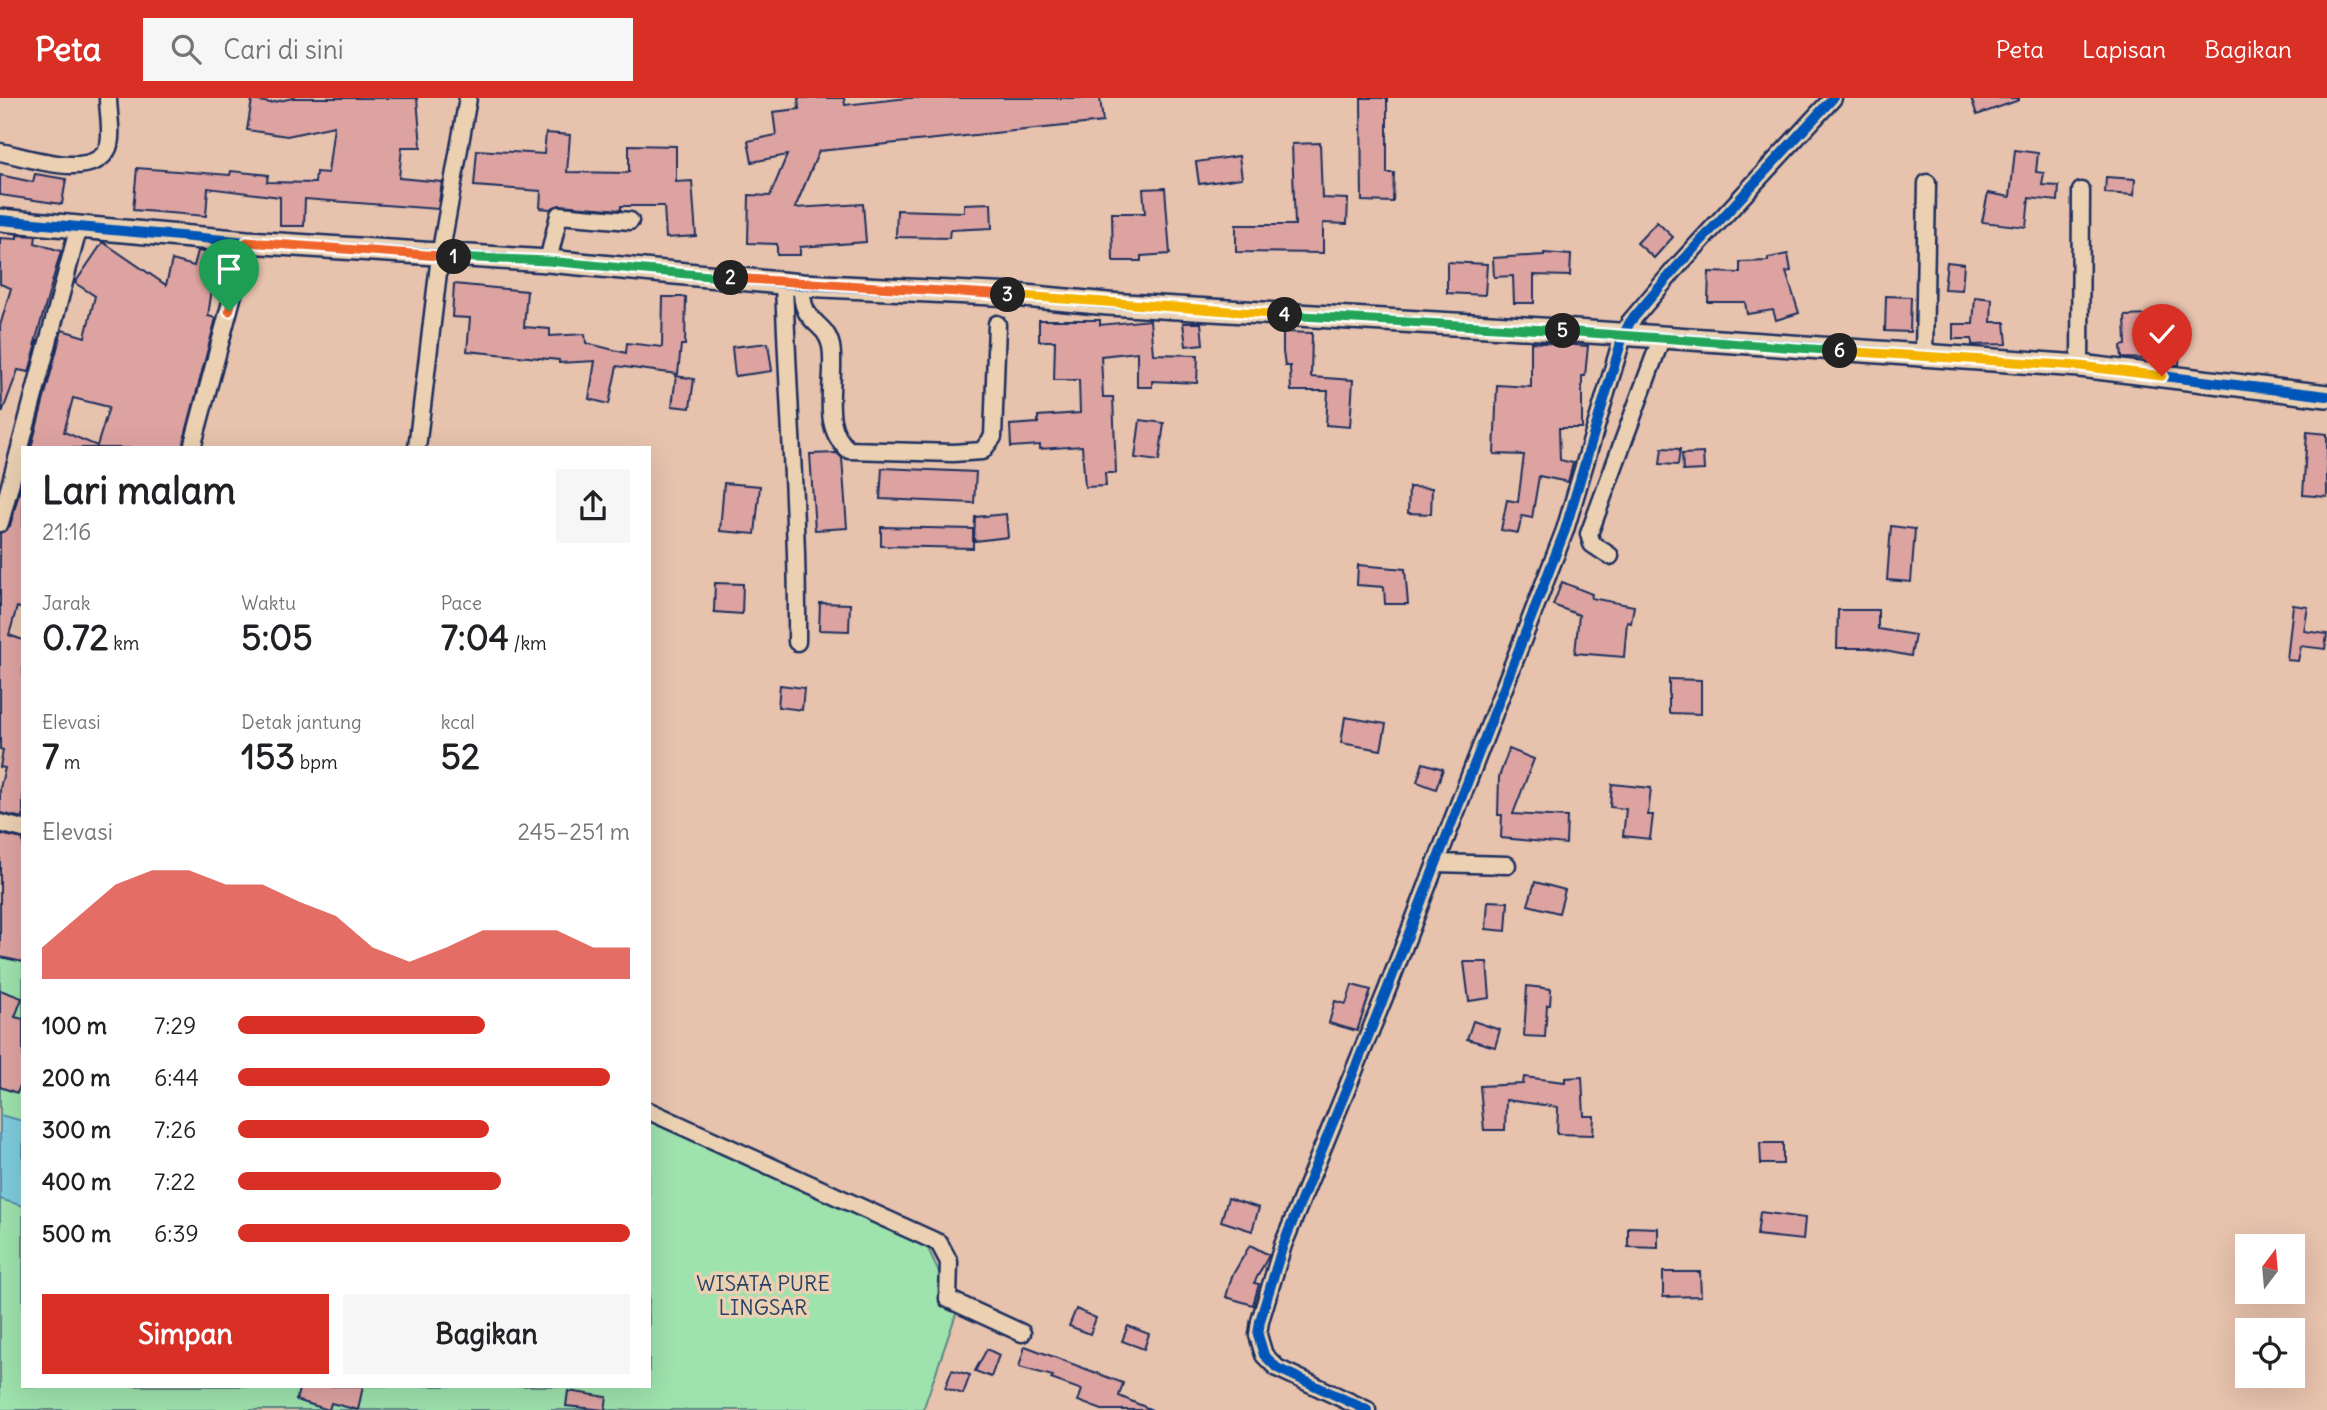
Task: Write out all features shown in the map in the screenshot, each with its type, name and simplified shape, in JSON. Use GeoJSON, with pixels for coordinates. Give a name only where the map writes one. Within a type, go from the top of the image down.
{"type":"FeatureCollection","features":[{"type":"Feature","properties":{"kind":"street"},"geometry":{"type":"LineString","coordinates":[[0,152],[74,166],[89,165],[101,159],[109,146],[108,98]]}},
{"type":"Feature","properties":{"kind":"street"},"geometry":{"type":"LineString","coordinates":[[417,446],[440,256],[468,98]]}},
{"type":"Feature","properties":{"kind":"street"},"geometry":{"type":"LineString","coordinates":[[1367,1410],[1277,1368],[1264,1355],[1258,1335],[1260,1321],[1283,1245],[1436,863],[1565,530],[1623,336],[1630,322],[1675,269],[1833,98]]}},
{"type":"Feature","properties":{"kind":"street"},"geometry":{"type":"LineString","coordinates":[[1924,356],[1927,183]]}},
{"type":"Feature","properties":{"kind":"street"},"geometry":{"type":"LineString","coordinates":[[2080,366],[2081,191]]}},
{"type":"Feature","properties":{"kind":"street"},"geometry":{"type":"LineString","coordinates":[[548,261],[559,215],[630,221]]}},
{"type":"Feature","properties":{"kind":"street"},"geometry":{"type":"LineString","coordinates":[[0,220],[247,242],[548,261],[793,284],[1014,295],[1108,304],[2080,366],[2327,396]]}},
{"type":"Feature","properties":{"kind":"street"},"geometry":{"type":"LineString","coordinates":[[0,523],[79,226]]}},
{"type":"Feature","properties":{"kind":"street"},"geometry":{"type":"LineString","coordinates":[[193,446],[247,242]]}},
{"type":"Feature","properties":{"kind":"street"},"geometry":{"type":"LineString","coordinates":[[793,284],[801,304],[831,345],[833,429],[839,443],[849,450],[953,453],[982,451],[993,437],[998,324]]}},
{"type":"Feature","properties":{"kind":"street"},"geometry":{"type":"LineString","coordinates":[[793,284],[789,439],[797,559],[797,642]]}},
{"type":"Feature","properties":{"kind":"street"},"geometry":{"type":"LineString","coordinates":[[1610,556],[1592,544],[1589,534],[1661,339]]}},
{"type":"Feature","properties":{"kind":"street"},"geometry":{"type":"LineString","coordinates":[[0,823],[21,828]]}},
{"type":"Feature","properties":{"kind":"street"},"geometry":{"type":"LineString","coordinates":[[1436,863],[1507,865]]}},
{"type":"Feature","properties":{"kind":"street"},"geometry":{"type":"LineString","coordinates":[[651,1112],[939,1244],[949,1262],[948,1299],[1021,1333]]}},
{"type":"Feature","properties":{"kind":"green space","name":"WISATA PURE LINGSAR"},"geometry":{"type":"Polygon","coordinates":[[[0,825],[21,829],[21,1388],[651,1388],[651,1122],[926,1244],[957,1311],[923,1410],[0,1410],[0,825]]]}},
{"type":"Feature","properties":{"kind":"water"},"geometry":{"type":"Polygon","coordinates":[[[0,1115],[21,1120],[21,1205],[0,1199],[0,1115]]]}},
{"type":"Feature","properties":{"kind":"building"},"geometry":{"type":"Polygon","coordinates":[[[293,98],[417,98],[421,147],[402,147],[399,178],[442,182],[438,209],[305,199],[304,226],[280,226],[280,197],[208,188],[206,216],[133,210],[137,168],[230,175],[231,171],[268,175],[267,182],[315,183],[316,172],[328,173],[334,126],[287,136],[247,130],[252,100],[270,103],[293,98]]]}},
{"type":"Feature","properties":{"kind":"building"},"geometry":{"type":"Polygon","coordinates":[[[798,98],[844,98],[845,105],[908,98],[1100,98],[1103,122],[819,151],[795,208],[863,204],[866,242],[800,247],[800,255],[777,255],[777,244],[748,243],[749,195],[770,196],[787,155],[752,162],[748,141],[776,135],[773,112],[799,109],[798,98]]]}},
{"type":"Feature","properties":{"kind":"building"},"geometry":{"type":"Polygon","coordinates":[[[1361,98],[1387,98],[1387,173],[1394,173],[1393,202],[1362,201],[1361,98]]]}},
{"type":"Feature","properties":{"kind":"building"},"geometry":{"type":"Polygon","coordinates":[[[1971,98],[2019,98],[2019,100],[1977,115],[1971,98]]]}},
{"type":"Feature","properties":{"kind":"building"},"geometry":{"type":"Polygon","coordinates":[[[546,133],[570,135],[567,172],[626,173],[629,172],[629,145],[676,146],[676,182],[692,181],[696,236],[666,238],[664,206],[621,206],[621,210],[560,205],[550,209],[540,208],[541,191],[474,186],[477,150],[544,154],[546,133]]]}},
{"type":"Feature","properties":{"kind":"building"},"geometry":{"type":"Polygon","coordinates":[[[1320,143],[1322,198],[1348,199],[1347,224],[1323,223],[1323,253],[1236,252],[1236,225],[1295,225],[1292,144],[1320,143]]]}},
{"type":"Feature","properties":{"kind":"building"},"geometry":{"type":"Polygon","coordinates":[[[2015,150],[2038,153],[2036,172],[2044,173],[2042,185],[2059,186],[2058,201],[2029,198],[2026,227],[1982,222],[1988,193],[2010,197],[2015,150]]]}},
{"type":"Feature","properties":{"kind":"building"},"geometry":{"type":"Polygon","coordinates":[[[1239,156],[1242,178],[1199,184],[1196,162],[1239,156]]]}},
{"type":"Feature","properties":{"kind":"building"},"geometry":{"type":"Polygon","coordinates":[[[35,174],[66,179],[62,204],[0,195],[0,175],[33,182],[35,174]]]}},
{"type":"Feature","properties":{"kind":"building"},"geometry":{"type":"Polygon","coordinates":[[[2106,177],[2135,179],[2134,195],[2105,193],[2106,177]]]}},
{"type":"Feature","properties":{"kind":"building"},"geometry":{"type":"Polygon","coordinates":[[[1165,188],[1170,254],[1141,256],[1141,261],[1113,261],[1112,213],[1145,213],[1143,189],[1165,188]]]}},
{"type":"Feature","properties":{"kind":"building"},"geometry":{"type":"Polygon","coordinates":[[[991,203],[992,228],[950,230],[949,238],[896,237],[897,210],[964,212],[964,204],[991,203]]]}},
{"type":"Feature","properties":{"kind":"building"},"geometry":{"type":"Polygon","coordinates":[[[1657,222],[1673,237],[1654,258],[1637,243],[1657,222]]]}},
{"type":"Feature","properties":{"kind":"building"},"geometry":{"type":"Polygon","coordinates":[[[17,235],[36,236],[35,243],[61,251],[29,372],[18,370],[2,413],[0,326],[11,288],[0,284],[0,238],[17,239],[17,235]]]}},
{"type":"Feature","properties":{"kind":"building"},"geometry":{"type":"Polygon","coordinates":[[[103,242],[166,285],[172,260],[194,266],[198,251],[232,257],[228,273],[215,269],[208,316],[216,318],[183,446],[97,446],[32,446],[62,330],[85,337],[95,296],[75,283],[103,242]],[[73,398],[64,432],[97,446],[109,407],[73,398]]]}},
{"type":"Feature","properties":{"kind":"building"},"geometry":{"type":"Polygon","coordinates":[[[1544,253],[1571,255],[1570,276],[1534,275],[1534,303],[1514,303],[1513,276],[1494,277],[1493,258],[1544,253]]]}},
{"type":"Feature","properties":{"kind":"building"},"geometry":{"type":"Polygon","coordinates":[[[1788,254],[1791,271],[1786,272],[1799,313],[1776,320],[1773,310],[1747,314],[1745,302],[1708,302],[1709,272],[1740,273],[1740,262],[1768,261],[1768,258],[1788,254]]]}},
{"type":"Feature","properties":{"kind":"building"},"geometry":{"type":"Polygon","coordinates":[[[1447,262],[1487,264],[1485,295],[1447,293],[1447,262]]]}},
{"type":"Feature","properties":{"kind":"building"},"geometry":{"type":"Polygon","coordinates":[[[1947,262],[1964,264],[1962,290],[1944,289],[1947,262]]]}},
{"type":"Feature","properties":{"kind":"building"},"geometry":{"type":"Polygon","coordinates":[[[454,284],[527,291],[524,327],[550,329],[550,336],[585,334],[586,343],[626,353],[627,343],[662,347],[663,297],[686,297],[685,345],[681,345],[678,374],[617,366],[609,404],[589,399],[595,361],[559,363],[559,360],[467,351],[470,318],[452,317],[454,284]]]}},
{"type":"Feature","properties":{"kind":"building"},"geometry":{"type":"Polygon","coordinates":[[[1886,296],[1911,297],[1910,332],[1885,331],[1886,296]]]}},
{"type":"Feature","properties":{"kind":"building"},"geometry":{"type":"Polygon","coordinates":[[[1975,297],[1992,299],[1991,322],[2005,322],[2007,344],[1972,345],[1972,339],[1953,339],[1953,324],[1973,324],[1975,297]]]}},
{"type":"Feature","properties":{"kind":"building"},"geometry":{"type":"Polygon","coordinates":[[[2149,315],[2150,359],[2122,358],[2121,346],[2126,345],[2125,316],[2149,315]]]}},
{"type":"Feature","properties":{"kind":"building"},"geometry":{"type":"Polygon","coordinates":[[[1039,320],[1100,320],[1100,325],[1150,320],[1153,354],[1198,355],[1197,383],[1152,381],[1152,387],[1137,387],[1137,352],[1101,356],[1103,397],[1113,397],[1116,473],[1105,473],[1106,486],[1085,487],[1082,446],[1040,449],[1040,445],[1011,447],[1010,425],[1038,423],[1038,416],[1080,413],[1079,380],[1054,380],[1055,341],[1039,341],[1039,320]]]}},
{"type":"Feature","properties":{"kind":"building"},"geometry":{"type":"Polygon","coordinates":[[[1183,323],[1201,323],[1203,344],[1186,346],[1183,323]]]}},
{"type":"Feature","properties":{"kind":"building"},"geometry":{"type":"Polygon","coordinates":[[[1283,332],[1312,333],[1311,377],[1353,380],[1350,427],[1326,425],[1328,391],[1291,391],[1290,366],[1285,366],[1283,352],[1283,332]]]}},
{"type":"Feature","properties":{"kind":"building"},"geometry":{"type":"Polygon","coordinates":[[[1531,342],[1588,346],[1585,376],[1582,376],[1582,428],[1559,428],[1560,460],[1573,463],[1568,482],[1539,476],[1532,518],[1522,516],[1518,533],[1501,530],[1507,500],[1518,502],[1524,455],[1494,454],[1497,385],[1531,387],[1531,342]]]}},
{"type":"Feature","properties":{"kind":"building"},"geometry":{"type":"Polygon","coordinates":[[[768,343],[772,371],[735,376],[732,347],[768,343]]]}},
{"type":"Feature","properties":{"kind":"building"},"geometry":{"type":"Polygon","coordinates":[[[2154,347],[2180,349],[2179,365],[2154,362],[2154,347]]]}},
{"type":"Feature","properties":{"kind":"building"},"geometry":{"type":"Polygon","coordinates":[[[676,376],[694,379],[690,408],[672,406],[676,376]]]}},
{"type":"Feature","properties":{"kind":"building"},"geometry":{"type":"Polygon","coordinates":[[[1140,420],[1164,423],[1159,461],[1135,458],[1140,420]]]}},
{"type":"Feature","properties":{"kind":"building"},"geometry":{"type":"Polygon","coordinates":[[[2307,432],[2327,434],[2327,497],[2303,495],[2307,432]]]}},
{"type":"Feature","properties":{"kind":"building"},"geometry":{"type":"Polygon","coordinates":[[[1662,448],[1680,449],[1678,465],[1660,464],[1662,448]]]}},
{"type":"Feature","properties":{"kind":"building"},"geometry":{"type":"Polygon","coordinates":[[[837,453],[842,458],[847,528],[815,530],[810,454],[837,453]]]}},
{"type":"Feature","properties":{"kind":"building"},"geometry":{"type":"Polygon","coordinates":[[[1703,453],[1704,470],[1683,471],[1682,454],[1703,453]]]}},
{"type":"Feature","properties":{"kind":"building"},"geometry":{"type":"Polygon","coordinates":[[[882,468],[976,472],[974,503],[880,499],[882,468]]]}},
{"type":"Feature","properties":{"kind":"building"},"geometry":{"type":"Polygon","coordinates":[[[724,483],[760,486],[755,534],[720,531],[724,483]]]}},
{"type":"Feature","properties":{"kind":"building"},"geometry":{"type":"Polygon","coordinates":[[[21,485],[21,608],[17,607],[9,635],[21,639],[21,818],[0,813],[0,788],[5,768],[0,767],[3,750],[0,749],[0,533],[10,526],[21,485]]]}},
{"type":"Feature","properties":{"kind":"building"},"geometry":{"type":"Polygon","coordinates":[[[1409,487],[1432,488],[1431,514],[1408,513],[1409,487]]]}},
{"type":"Feature","properties":{"kind":"building"},"geometry":{"type":"Polygon","coordinates":[[[1006,514],[1008,537],[974,541],[975,517],[1006,514]]]}},
{"type":"Feature","properties":{"kind":"building"},"geometry":{"type":"Polygon","coordinates":[[[1891,526],[1915,529],[1911,582],[1887,580],[1891,526]]]}},
{"type":"Feature","properties":{"kind":"building"},"geometry":{"type":"Polygon","coordinates":[[[881,527],[973,529],[973,548],[881,546],[881,527]]]}},
{"type":"Feature","properties":{"kind":"building"},"geometry":{"type":"Polygon","coordinates":[[[1358,565],[1405,569],[1408,604],[1385,604],[1384,587],[1357,585],[1358,565]]]}},
{"type":"Feature","properties":{"kind":"building"},"geometry":{"type":"Polygon","coordinates":[[[1562,582],[1592,594],[1591,598],[1634,606],[1631,623],[1627,622],[1624,657],[1575,653],[1579,615],[1553,605],[1562,582]]]}},
{"type":"Feature","properties":{"kind":"building"},"geometry":{"type":"Polygon","coordinates":[[[715,583],[743,584],[742,614],[714,612],[715,583]]]}},
{"type":"Feature","properties":{"kind":"building"},"geometry":{"type":"Polygon","coordinates":[[[820,603],[850,604],[849,631],[819,630],[820,603]]]}},
{"type":"Feature","properties":{"kind":"building"},"geometry":{"type":"Polygon","coordinates":[[[2293,605],[2308,607],[2304,631],[2327,634],[2325,649],[2301,646],[2298,661],[2287,660],[2293,605]]]}},
{"type":"Feature","properties":{"kind":"building"},"geometry":{"type":"Polygon","coordinates":[[[1838,610],[1878,610],[1878,629],[1915,635],[1911,656],[1869,648],[1837,648],[1838,610]]]}},
{"type":"Feature","properties":{"kind":"building"},"geometry":{"type":"Polygon","coordinates":[[[1669,679],[1701,680],[1701,714],[1669,713],[1669,679]]]}},
{"type":"Feature","properties":{"kind":"building"},"geometry":{"type":"Polygon","coordinates":[[[780,685],[804,688],[802,710],[778,707],[780,685]]]}},
{"type":"Feature","properties":{"kind":"building"},"geometry":{"type":"Polygon","coordinates":[[[1345,717],[1386,724],[1381,750],[1341,743],[1345,717]]]}},
{"type":"Feature","properties":{"kind":"building"},"geometry":{"type":"Polygon","coordinates":[[[1509,749],[1534,759],[1513,814],[1567,817],[1566,844],[1501,838],[1502,815],[1498,815],[1499,777],[1509,749]]]}},
{"type":"Feature","properties":{"kind":"building"},"geometry":{"type":"Polygon","coordinates":[[[1423,763],[1443,769],[1436,789],[1417,782],[1423,763]]]}},
{"type":"Feature","properties":{"kind":"building"},"geometry":{"type":"Polygon","coordinates":[[[1612,784],[1651,788],[1648,815],[1653,815],[1650,839],[1623,836],[1626,809],[1610,807],[1612,784]]]}},
{"type":"Feature","properties":{"kind":"building"},"geometry":{"type":"Polygon","coordinates":[[[0,834],[21,839],[21,962],[0,957],[0,834]]]}},
{"type":"Feature","properties":{"kind":"building"},"geometry":{"type":"Polygon","coordinates":[[[1535,882],[1565,890],[1559,913],[1528,905],[1535,882]]]}},
{"type":"Feature","properties":{"kind":"building"},"geometry":{"type":"Polygon","coordinates":[[[1488,901],[1508,902],[1506,931],[1486,929],[1488,901]]]}},
{"type":"Feature","properties":{"kind":"building"},"geometry":{"type":"Polygon","coordinates":[[[1464,962],[1487,962],[1490,998],[1469,1001],[1464,962]]]}},
{"type":"Feature","properties":{"kind":"building"},"geometry":{"type":"Polygon","coordinates":[[[1352,985],[1371,990],[1357,1031],[1329,1023],[1335,1001],[1346,1004],[1352,985]]]}},
{"type":"Feature","properties":{"kind":"building"},"geometry":{"type":"Polygon","coordinates":[[[1527,986],[1551,989],[1545,1037],[1524,1036],[1527,986]]]}},
{"type":"Feature","properties":{"kind":"building"},"geometry":{"type":"Polygon","coordinates":[[[0,990],[21,998],[15,1017],[21,1018],[21,1084],[17,1093],[0,1087],[0,990]]]}},
{"type":"Feature","properties":{"kind":"building"},"geometry":{"type":"Polygon","coordinates":[[[1473,1021],[1500,1030],[1495,1047],[1467,1039],[1473,1021]]]}},
{"type":"Feature","properties":{"kind":"building"},"geometry":{"type":"Polygon","coordinates":[[[1524,1077],[1565,1082],[1565,1078],[1582,1077],[1584,1116],[1594,1116],[1593,1135],[1557,1134],[1558,1107],[1506,1100],[1505,1130],[1484,1130],[1480,1086],[1523,1084],[1524,1077]]]}},
{"type":"Feature","properties":{"kind":"building"},"geometry":{"type":"Polygon","coordinates":[[[1760,1143],[1783,1143],[1783,1164],[1761,1164],[1760,1143]]]}},
{"type":"Feature","properties":{"kind":"building"},"geometry":{"type":"Polygon","coordinates":[[[1228,1198],[1259,1208],[1252,1231],[1221,1221],[1228,1198]]]}},
{"type":"Feature","properties":{"kind":"building"},"geometry":{"type":"Polygon","coordinates":[[[1760,1212],[1805,1218],[1803,1240],[1757,1235],[1760,1212]]]}},
{"type":"Feature","properties":{"kind":"building"},"geometry":{"type":"Polygon","coordinates":[[[1628,1227],[1658,1228],[1658,1248],[1628,1247],[1628,1227]]]}},
{"type":"Feature","properties":{"kind":"building"},"geometry":{"type":"Polygon","coordinates":[[[1250,1245],[1269,1255],[1254,1283],[1259,1284],[1253,1305],[1226,1297],[1232,1276],[1250,1245]]]}},
{"type":"Feature","properties":{"kind":"building"},"geometry":{"type":"Polygon","coordinates":[[[1663,1272],[1700,1272],[1701,1296],[1663,1297],[1663,1272]]]}},
{"type":"Feature","properties":{"kind":"building"},"geometry":{"type":"Polygon","coordinates":[[[1076,1309],[1096,1318],[1090,1334],[1069,1326],[1076,1309]]]}},
{"type":"Feature","properties":{"kind":"building"},"geometry":{"type":"Polygon","coordinates":[[[1128,1326],[1149,1334],[1144,1349],[1122,1341],[1128,1326]]]}},
{"type":"Feature","properties":{"kind":"building"},"geometry":{"type":"Polygon","coordinates":[[[1025,1346],[1123,1383],[1119,1396],[1152,1410],[1102,1410],[1078,1401],[1082,1390],[1051,1379],[1053,1376],[1019,1367],[1025,1346]]]}},
{"type":"Feature","properties":{"kind":"building"},"geometry":{"type":"Polygon","coordinates":[[[987,1349],[999,1355],[991,1377],[975,1371],[987,1349]]]}},
{"type":"Feature","properties":{"kind":"building"},"geometry":{"type":"Polygon","coordinates":[[[952,1370],[970,1375],[963,1394],[945,1388],[952,1370]]]}},
{"type":"Feature","properties":{"kind":"building"},"geometry":{"type":"Polygon","coordinates":[[[299,1388],[363,1388],[358,1410],[331,1403],[329,1410],[296,1400],[299,1388]]]}},
{"type":"Feature","properties":{"kind":"building"},"geometry":{"type":"Polygon","coordinates":[[[568,1391],[607,1397],[605,1410],[566,1406],[568,1391]]]}},
{"type":"Feature","properties":{"kind":"cycle path"},"geometry":{"type":"LineString","coordinates":[[1367,1410],[1277,1368],[1264,1355],[1258,1335],[1260,1321],[1283,1245],[1387,990],[1565,530],[1623,336],[1630,322],[1675,269],[1833,98]]}},
{"type":"Feature","properties":{"kind":"cycle path"},"geometry":{"type":"LineString","coordinates":[[0,220],[247,242],[548,261],[802,285],[1014,295],[1108,304],[1575,331],[2080,366],[2327,396]]}},
{"type":"Feature","properties":{"kind":"route"},"geometry":{"type":"LineString","coordinates":[[229,311],[247,242],[548,261],[802,285],[1014,295],[1108,304],[1960,357],[2080,366],[2162,376]]}}]}
